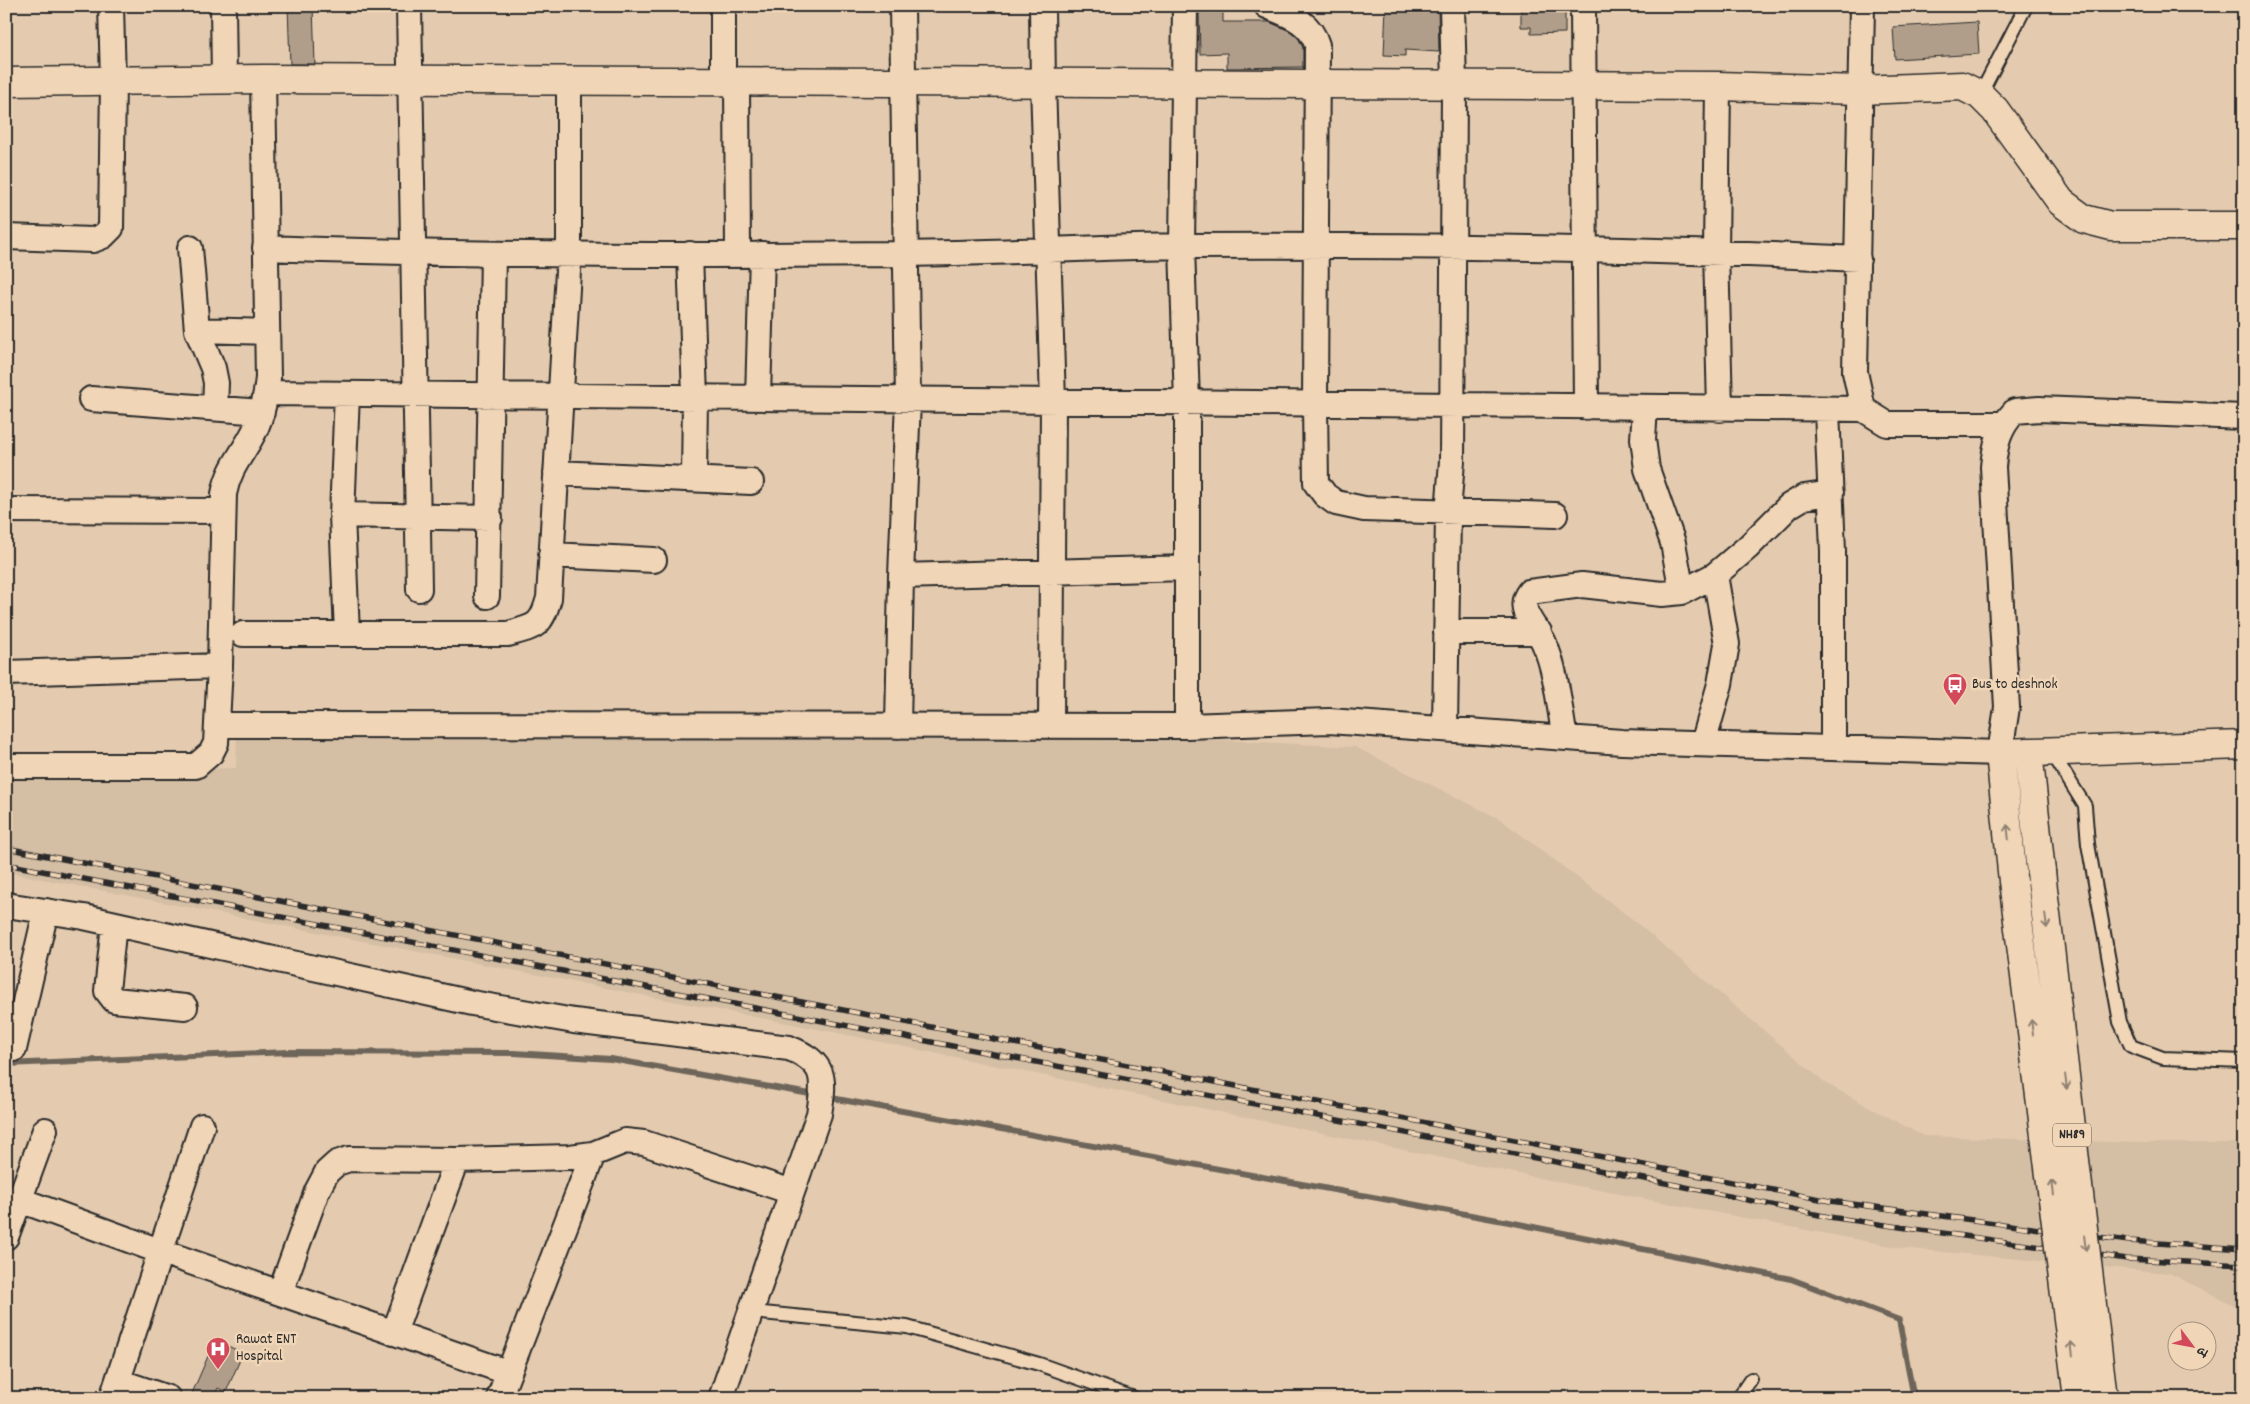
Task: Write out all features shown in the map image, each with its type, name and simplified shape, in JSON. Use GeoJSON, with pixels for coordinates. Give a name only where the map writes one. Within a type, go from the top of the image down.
{"type":"FeatureCollection","features":[{"type":"Feature","properties":{"kind":"street"},"geometry":{"type":"LineString","coordinates":[[6,237],[93,240],[103,236],[110,228],[113,82],[111,6]]}},
{"type":"Feature","properties":{"kind":"street"},"geometry":{"type":"LineString","coordinates":[[223,6],[224,80]]}},
{"type":"Feature","properties":{"kind":"street"},"geometry":{"type":"LineString","coordinates":[[409,6],[411,253],[416,395],[419,589]]}},
{"type":"Feature","properties":{"kind":"street"},"geometry":{"type":"LineString","coordinates":[[723,6],[730,81],[738,254]]}},
{"type":"Feature","properties":{"kind":"street"},"geometry":{"type":"LineString","coordinates":[[898,726],[901,576],[908,400],[902,6]]}},
{"type":"Feature","properties":{"kind":"street"},"geometry":{"type":"LineString","coordinates":[[1042,6],[1042,83],[1053,402],[1050,572],[1051,726]]}},
{"type":"Feature","properties":{"kind":"street"},"geometry":{"type":"LineString","coordinates":[[1185,6],[1182,246],[1187,403],[1187,726]]}},
{"type":"Feature","properties":{"kind":"street"},"geometry":{"type":"LineString","coordinates":[[1267,6],[1304,23],[1313,32],[1317,45],[1316,483],[1325,495],[1336,503],[1364,509],[1556,515]]}},
{"type":"Feature","properties":{"kind":"street"},"geometry":{"type":"LineString","coordinates":[[1444,729],[1448,513],[1452,461],[1454,85],[1452,6]]}},
{"type":"Feature","properties":{"kind":"street"},"geometry":{"type":"LineString","coordinates":[[1583,6],[1582,86],[1586,407]]}},
{"type":"Feature","properties":{"kind":"street"},"geometry":{"type":"LineString","coordinates":[[1862,6],[1855,372],[1864,409]]}},
{"type":"Feature","properties":{"kind":"street"},"geometry":{"type":"LineString","coordinates":[[6,82],[262,79],[569,80],[1718,86],[1860,90],[1962,86],[1980,94],[1995,110],[2061,202],[2084,219],[2111,226],[2244,226]]}},
{"type":"Feature","properties":{"kind":"street"},"geometry":{"type":"LineString","coordinates":[[6,766],[196,766],[211,753],[216,743],[220,666],[223,511],[227,479],[234,463],[256,428],[264,403],[267,332],[262,79]]}},
{"type":"Feature","properties":{"kind":"street"},"geometry":{"type":"LineString","coordinates":[[243,634],[508,634],[530,628],[543,618],[549,598],[569,254],[569,80]]}},
{"type":"Feature","properties":{"kind":"street"},"geometry":{"type":"LineString","coordinates":[[1718,86],[1716,252],[1720,409]]}},
{"type":"Feature","properties":{"kind":"street"},"geometry":{"type":"LineString","coordinates":[[266,248],[493,255],[906,254],[1182,246],[1716,252],[1858,259]]}},
{"type":"Feature","properties":{"kind":"street"},"geometry":{"type":"LineString","coordinates":[[190,248],[198,330],[213,368],[216,383],[215,408]]}},
{"type":"Feature","properties":{"kind":"street"},"geometry":{"type":"LineString","coordinates":[[690,254],[694,478]]}},
{"type":"Feature","properties":{"kind":"street"},"geometry":{"type":"LineString","coordinates":[[758,398],[762,254]]}},
{"type":"Feature","properties":{"kind":"street"},"geometry":{"type":"LineString","coordinates":[[487,596],[490,518],[493,255]]}},
{"type":"Feature","properties":{"kind":"street"},"geometry":{"type":"LineString","coordinates":[[198,330],[267,332]]}},
{"type":"Feature","properties":{"kind":"street"},"geometry":{"type":"LineString","coordinates":[[346,634],[342,515],[347,394]]}},
{"type":"Feature","properties":{"kind":"street"},"geometry":{"type":"LineString","coordinates":[[91,399],[215,408],[347,394],[1864,409],[1888,424],[2003,424]]}},
{"type":"Feature","properties":{"kind":"street"},"geometry":{"type":"LineString","coordinates":[[1645,408],[1643,439],[1647,469],[1673,542],[1682,592]]}},
{"type":"Feature","properties":{"kind":"street"},"geometry":{"type":"LineString","coordinates":[[2000,753],[2008,707],[1993,467],[1995,444],[2003,424],[2015,411],[2038,409],[2244,416]]}},
{"type":"Feature","properties":{"kind":"street"},"geometry":{"type":"LineString","coordinates":[[1827,410],[1833,551],[1833,747]]}},
{"type":"Feature","properties":{"kind":"street"},"geometry":{"type":"LineString","coordinates":[[556,473],[751,482]]}},
{"type":"Feature","properties":{"kind":"street"},"geometry":{"type":"LineString","coordinates":[[1565,738],[1550,658],[1524,607],[1525,597],[1529,592],[1582,585],[1662,594],[1682,592],[1714,575],[1748,547],[1789,506],[1804,497],[1831,493]]}},
{"type":"Feature","properties":{"kind":"street"},"geometry":{"type":"LineString","coordinates":[[6,510],[223,511]]}},
{"type":"Feature","properties":{"kind":"street"},"geometry":{"type":"LineString","coordinates":[[342,515],[490,518]]}},
{"type":"Feature","properties":{"kind":"street"},"geometry":{"type":"LineString","coordinates":[[552,555],[654,560]]}},
{"type":"Feature","properties":{"kind":"street"},"geometry":{"type":"LineString","coordinates":[[901,576],[1187,568]]}},
{"type":"Feature","properties":{"kind":"street"},"geometry":{"type":"LineString","coordinates":[[1703,744],[1720,684],[1726,644],[1714,575]]}},
{"type":"Feature","properties":{"kind":"street"},"geometry":{"type":"LineString","coordinates":[[1446,632],[1538,632]]}},
{"type":"Feature","properties":{"kind":"street"},"geometry":{"type":"LineString","coordinates":[[6,673],[220,666]]}},
{"type":"Feature","properties":{"kind":"street"},"geometry":{"type":"LineString","coordinates":[[2008,707],[2039,752]]}},
{"type":"Feature","properties":{"kind":"street"},"geometry":{"type":"LineString","coordinates":[[218,725],[1187,726],[1329,721],[1565,738],[2000,753],[2244,745]]}},
{"type":"Feature","properties":{"kind":"street","name":"NH89"},"geometry":{"type":"LineString","coordinates":[[2039,752],[2040,872],[2103,1398]]}},
{"type":"Feature","properties":{"kind":"street","name":"NH89"},"geometry":{"type":"LineString","coordinates":[[2000,753],[2013,881],[2078,1398]]}},
{"type":"Feature","properties":{"kind":"street"},"geometry":{"type":"LineString","coordinates":[[6,905],[114,924],[472,1003],[574,1021],[789,1048],[806,1055],[816,1065],[824,1084],[819,1114],[721,1398]]}},
{"type":"Feature","properties":{"kind":"street"},"geometry":{"type":"LineString","coordinates":[[14,1048],[46,911]]}},
{"type":"Feature","properties":{"kind":"street"},"geometry":{"type":"LineString","coordinates":[[114,924],[107,991],[109,996],[114,1000],[184,1007]]}},
{"type":"Feature","properties":{"kind":"street"},"geometry":{"type":"LineString","coordinates":[[168,1398],[115,1389],[162,1252],[202,1126]]}},
{"type":"Feature","properties":{"kind":"street"},"geometry":{"type":"LineString","coordinates":[[6,1237],[45,1130]]}},
{"type":"Feature","properties":{"kind":"street"},"geometry":{"type":"LineString","coordinates":[[280,1293],[317,1191],[327,1172],[337,1163],[349,1159],[457,1160],[570,1157],[593,1154],[624,1141],[644,1142],[792,1192]]}},
{"type":"Feature","properties":{"kind":"street"},"geometry":{"type":"LineString","coordinates":[[499,1398],[507,1372],[593,1154]]}},
{"type":"Feature","properties":{"kind":"street"},"geometry":{"type":"LineString","coordinates":[[394,1333],[457,1160]]}},
{"type":"Feature","properties":{"kind":"street"},"geometry":{"type":"LineString","coordinates":[[20,1200],[162,1252],[507,1372]]}},
{"type":"Feature","properties":{"kind":"lane"},"geometry":{"type":"LineString","coordinates":[[1980,94],[2026,6]]}},
{"type":"Feature","properties":{"kind":"lane"},"geometry":{"type":"LineString","coordinates":[[2039,752],[2085,806],[2088,844],[2120,1022],[2132,1046],[2163,1058],[2244,1061]]}},
{"type":"Feature","properties":{"kind":"lane"},"geometry":{"type":"LineString","coordinates":[[752,1312],[907,1327],[1039,1364],[1134,1398]]}},
{"type":"Feature","properties":{"kind":"lane"},"geometry":{"type":"LineString","coordinates":[[1738,1398],[1751,1379]]}},
{"type":"Feature","properties":{"kind":"shaded area"},"geometry":{"type":"Polygon","coordinates":[[[237,729],[1147,736],[1355,747],[1500,819],[1631,918],[1827,1084],[1923,1136],[2144,1143],[2244,1143],[2244,1310],[2169,1273],[1901,1248],[1583,1187],[833,1032],[6,872],[6,774],[236,768],[237,729]]]}},
{"type":"Feature","properties":{"kind":"building"},"geometry":{"type":"Polygon","coordinates":[[[288,6],[313,6],[315,64],[290,64],[288,6]]]}},
{"type":"Feature","properties":{"kind":"building"},"geometry":{"type":"Polygon","coordinates":[[[1386,6],[1438,6],[1439,52],[1405,50],[1405,56],[1384,55],[1386,6]]]}},
{"type":"Feature","properties":{"kind":"building"},"geometry":{"type":"Polygon","coordinates":[[[1565,7],[1565,33],[1531,34],[1531,27],[1521,27],[1521,8],[1565,7]]]}},
{"type":"Feature","properties":{"kind":"building"},"geometry":{"type":"Polygon","coordinates":[[[1223,11],[1223,22],[1269,22],[1290,31],[1299,39],[1303,48],[1303,67],[1227,68],[1227,53],[1200,54],[1199,12],[1223,11]]]}},
{"type":"Feature","properties":{"kind":"building"},"geometry":{"type":"Polygon","coordinates":[[[1977,22],[1979,54],[1895,59],[1893,27],[1977,22]]]}},
{"type":"Feature","properties":{"kind":"building"},"geometry":{"type":"Polygon","coordinates":[[[215,1340],[243,1353],[226,1392],[218,1388],[213,1398],[190,1398],[215,1340]]]}},
{"type":"Feature","properties":{"kind":"waterway"},"geometry":{"type":"LineString","coordinates":[[6,1064],[287,1052],[514,1053],[611,1059],[816,1095]]}},
{"type":"Feature","properties":{"kind":"waterway"},"geometry":{"type":"LineString","coordinates":[[826,1097],[1509,1222],[1791,1279],[1899,1320],[1914,1398]]}},
{"type":"Feature","properties":{"kind":"railway"},"geometry":{"type":"LineString","coordinates":[[6,848],[1830,1201],[2129,1241],[2244,1249]]}},
{"type":"Feature","properties":{"kind":"railway"},"geometry":{"type":"LineString","coordinates":[[6,864],[1676,1185],[1829,1217],[2127,1259],[2244,1265]]}},
{"type":"Feature","properties":{"kind":"place","name":"Bus to deshnok"},"geometry":{"type":"Point","coordinates":[1955,706]}},
{"type":"Feature","properties":{"kind":"place","name":"Rawat ENT Hospital"},"geometry":{"type":"Point","coordinates":[218,1370]}}]}
